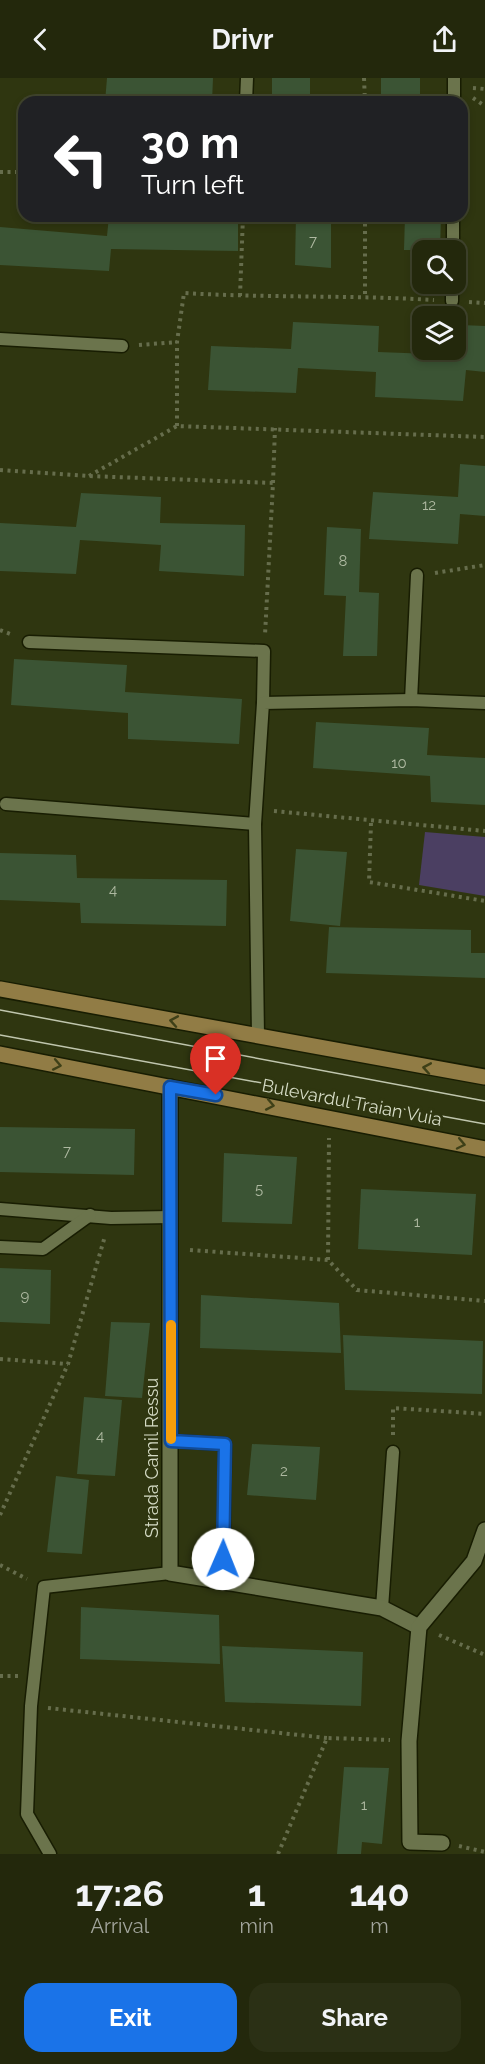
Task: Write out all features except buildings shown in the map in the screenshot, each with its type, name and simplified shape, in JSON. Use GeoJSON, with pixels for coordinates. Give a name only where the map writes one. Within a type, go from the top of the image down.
{"type":"FeatureCollection","features":[{"type":"Feature","properties":{"kind":"main road"},"geometry":{"type":"LineString","coordinates":[[0,989],[485,1077]]}},
{"type":"Feature","properties":{"kind":"main road","name":"Bulevardul Traian Vuia"},"geometry":{"type":"LineString","coordinates":[[0,1054],[329,1116],[485,1149]]}},
{"type":"Feature","properties":{"kind":"street","name":"Strada Camil Ressu"},"geometry":{"type":"LineString","coordinates":[[170,1087],[170,1573]]}},
{"type":"Feature","properties":{"kind":"street"},"geometry":{"type":"LineString","coordinates":[[442,1843],[410,1842],[409,1741],[419,1627],[474,1561],[485,1530]]}},
{"type":"Feature","properties":{"kind":"street"},"geometry":{"type":"LineString","coordinates":[[170,1573],[382,1608],[419,1627]]}},
{"type":"Feature","properties":{"kind":"lane"},"geometry":{"type":"LineString","coordinates":[[246,96],[247,78]]}},
{"type":"Feature","properties":{"kind":"lane"},"geometry":{"type":"LineString","coordinates":[[454,78],[454,96]]}},
{"type":"Feature","properties":{"kind":"lane"},"geometry":{"type":"LineString","coordinates":[[453,222],[453,240]]}},
{"type":"Feature","properties":{"kind":"lane"},"geometry":{"type":"LineString","coordinates":[[452,294],[452,301]]}},
{"type":"Feature","properties":{"kind":"lane"},"geometry":{"type":"LineString","coordinates":[[0,339],[122,346]]}},
{"type":"Feature","properties":{"kind":"lane"},"geometry":{"type":"LineString","coordinates":[[411,700],[417,575]]}},
{"type":"Feature","properties":{"kind":"lane"},"geometry":{"type":"LineString","coordinates":[[29,642],[264,651],[263,703],[255,809],[258,1036]]}},
{"type":"Feature","properties":{"kind":"lane"},"geometry":{"type":"LineString","coordinates":[[263,703],[411,700],[485,703]]}},
{"type":"Feature","properties":{"kind":"lane"},"geometry":{"type":"LineString","coordinates":[[6,804],[255,824]]}},
{"type":"Feature","properties":{"kind":"lane"},"geometry":{"type":"LineString","coordinates":[[0,1209],[111,1218],[171,1217]]}},
{"type":"Feature","properties":{"kind":"lane"},"geometry":{"type":"LineString","coordinates":[[0,1247],[42,1249],[90,1215]]}},
{"type":"Feature","properties":{"kind":"lane"},"geometry":{"type":"LineString","coordinates":[[171,1441],[225,1444],[223,1582]]}},
{"type":"Feature","properties":{"kind":"lane"},"geometry":{"type":"LineString","coordinates":[[382,1608],[393,1452]]}},
{"type":"Feature","properties":{"kind":"lane"},"geometry":{"type":"LineString","coordinates":[[50,1854],[27,1814],[31,1706],[44,1587],[170,1573]]}},
{"type":"Feature","properties":{"kind":"path"},"geometry":{"type":"LineString","coordinates":[[364,78],[364,96]]}},
{"type":"Feature","properties":{"kind":"path"},"geometry":{"type":"LineString","coordinates":[[0,172],[18,172]]}},
{"type":"Feature","properties":{"kind":"path"},"geometry":{"type":"LineString","coordinates":[[240,296],[243,222]]}},
{"type":"Feature","properties":{"kind":"path"},"geometry":{"type":"LineString","coordinates":[[365,222],[365,296]]}},
{"type":"Feature","properties":{"kind":"path"},"geometry":{"type":"LineString","coordinates":[[177,426],[177,342],[184,293],[240,296],[365,296],[485,303]]}},
{"type":"Feature","properties":{"kind":"path"},"geometry":{"type":"LineString","coordinates":[[122,346],[177,342]]}},
{"type":"Feature","properties":{"kind":"path"},"geometry":{"type":"LineString","coordinates":[[89,477],[177,426],[485,437]]}},
{"type":"Feature","properties":{"kind":"path"},"geometry":{"type":"LineString","coordinates":[[264,651],[275,428]]}},
{"type":"Feature","properties":{"kind":"path"},"geometry":{"type":"LineString","coordinates":[[0,470],[89,477],[273,483]]}},
{"type":"Feature","properties":{"kind":"path"},"geometry":{"type":"LineString","coordinates":[[417,575],[485,565]]}},
{"type":"Feature","properties":{"kind":"path"},"geometry":{"type":"LineString","coordinates":[[255,809],[371,823],[485,831]]}},
{"type":"Feature","properties":{"kind":"path"},"geometry":{"type":"LineString","coordinates":[[371,823],[369,882],[485,901]]}},
{"type":"Feature","properties":{"kind":"path"},"geometry":{"type":"LineString","coordinates":[[327,1260],[329,1116]]}},
{"type":"Feature","properties":{"kind":"path"},"geometry":{"type":"LineString","coordinates":[[0,1515],[68,1364],[111,1218]]}},
{"type":"Feature","properties":{"kind":"path"},"geometry":{"type":"LineString","coordinates":[[171,1249],[327,1260],[357,1290],[485,1301]]}},
{"type":"Feature","properties":{"kind":"path"},"geometry":{"type":"LineString","coordinates":[[0,1359],[68,1364]]}},
{"type":"Feature","properties":{"kind":"path"},"geometry":{"type":"LineString","coordinates":[[393,1452],[393,1408],[485,1414]]}},
{"type":"Feature","properties":{"kind":"path"},"geometry":{"type":"LineString","coordinates":[[0,1565],[44,1587]]}},
{"type":"Feature","properties":{"kind":"path"},"geometry":{"type":"LineString","coordinates":[[419,1627],[485,1655]]}},
{"type":"Feature","properties":{"kind":"path"},"geometry":{"type":"LineString","coordinates":[[31,1706],[327,1738],[409,1741]]}},
{"type":"Feature","properties":{"kind":"path"},"geometry":{"type":"LineString","coordinates":[[278,1854],[327,1738]]}},
{"type":"Feature","properties":{"kind":"shaded area"},"geometry":{"type":"Polygon","coordinates":[[[425,832],[485,837],[485,896],[419,885],[425,832]]]}},
{"type":"Feature","properties":{"kind":"tram line"},"geometry":{"type":"LineString","coordinates":[[0,1010],[485,1101]]}},
{"type":"Feature","properties":{"kind":"tram line"},"geometry":{"type":"LineString","coordinates":[[0,1035],[485,1124]]}},
{"type":"Feature","properties":{"kind":"slow traffic"},"geometry":{"type":"LineString","coordinates":[[171,1325],[171,1439]]}},
{"type":"Feature","properties":{"kind":"route"},"geometry":{"type":"LineString","coordinates":[[216,1095],[170,1087],[171,1441],[225,1444],[223,1559]]}}]}
